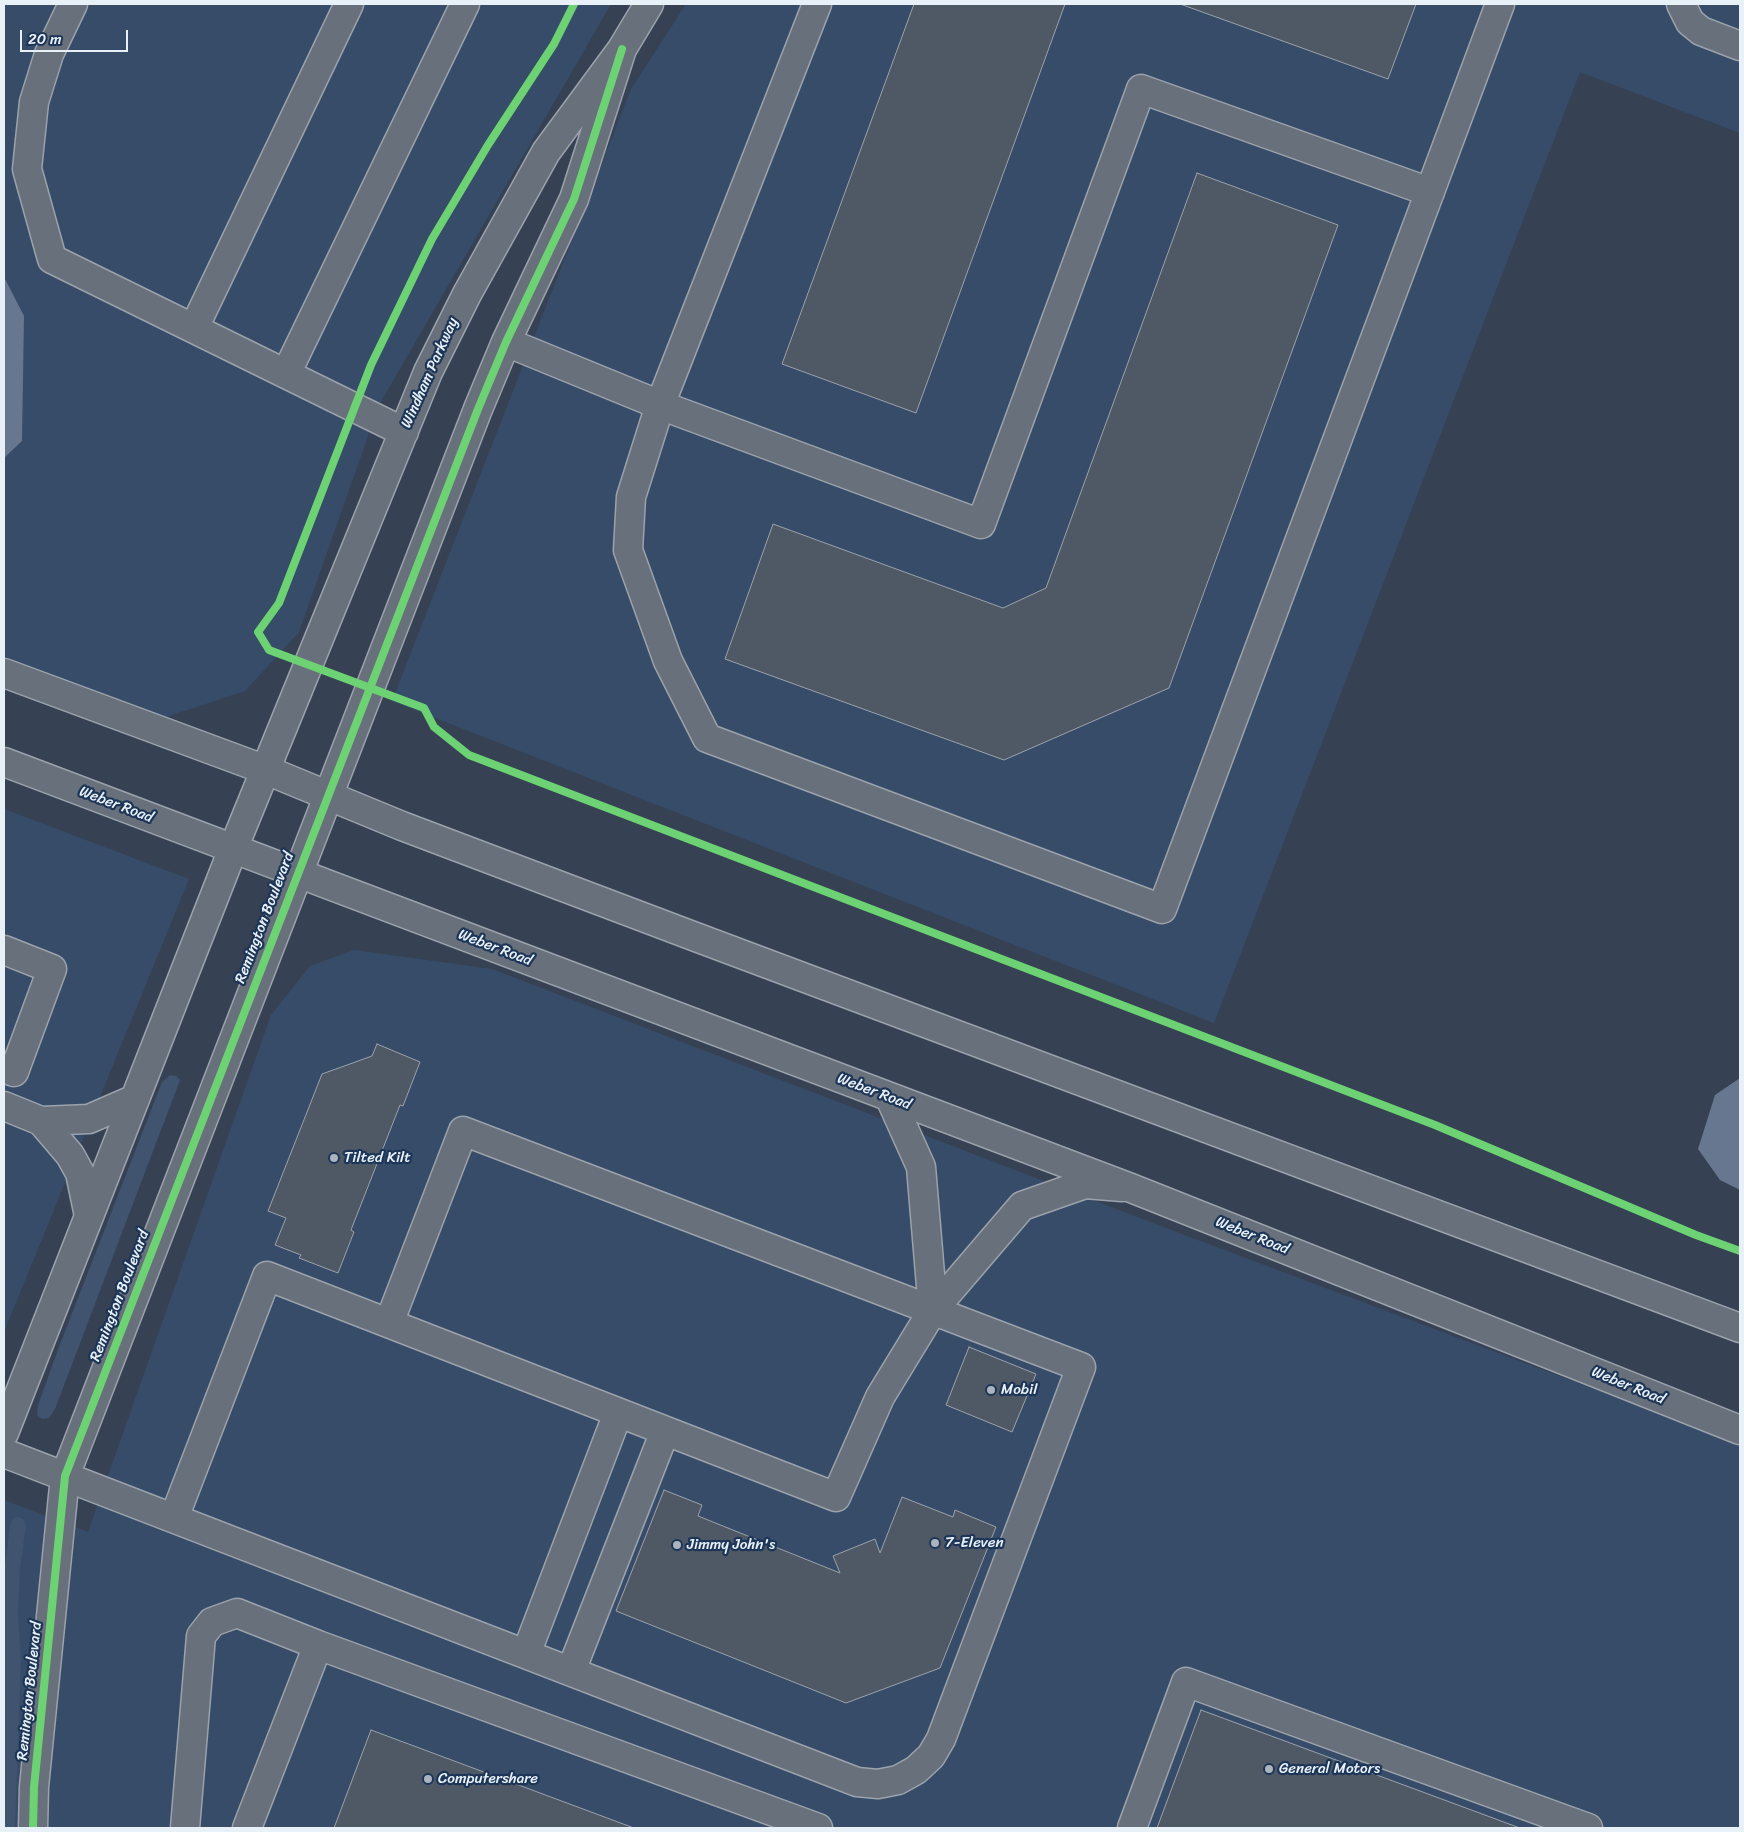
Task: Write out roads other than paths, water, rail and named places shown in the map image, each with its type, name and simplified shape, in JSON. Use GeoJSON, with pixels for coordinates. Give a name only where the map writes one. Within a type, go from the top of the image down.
{"type":"FeatureCollection","features":[{"type":"Feature","properties":{"kind":"main road"},"geometry":{"type":"LineString","coordinates":[[73,4],[49,54],[34,102],[28,169],[52,259],[404,432]]}},
{"type":"Feature","properties":{"kind":"main road"},"geometry":{"type":"LineString","coordinates":[[194,328],[350,4]]}},
{"type":"Feature","properties":{"kind":"main road"},"geometry":{"type":"LineString","coordinates":[[286,374],[465,4]]}},
{"type":"Feature","properties":{"kind":"main road","name":"Windham Parkway"},"geometry":{"type":"LineString","coordinates":[[266,770],[428,372],[467,294],[546,152],[622,49],[649,4]]}},
{"type":"Feature","properties":{"kind":"main road"},"geometry":{"type":"LineString","coordinates":[[817,4],[660,405],[631,497],[628,550],[668,661],[707,738],[1162,909],[1500,4]]}},
{"type":"Feature","properties":{"kind":"main road"},"geometry":{"type":"LineString","coordinates":[[1681,4],[1690,22],[1702,31],[1740,46]]}},
{"type":"Feature","properties":{"kind":"main road","name":"Remington Boulevard"},"geometry":{"type":"LineString","coordinates":[[33,1828],[34,1787],[66,1476],[297,873],[506,342],[574,199],[622,49]]}},
{"type":"Feature","properties":{"kind":"main road"},"geometry":{"type":"LineString","coordinates":[[506,342],[660,405],[981,524],[1141,89],[1430,192]]}},
{"type":"Feature","properties":{"kind":"main road"},"geometry":{"type":"LineString","coordinates":[[4,674],[266,770],[328,796],[683,932],[1740,1328]]}},
{"type":"Feature","properties":{"kind":"main road","name":"Weber Road"},"geometry":{"type":"LineString","coordinates":[[4,762],[1131,1188],[1740,1430]]}},
{"type":"Feature","properties":{"kind":"main road"},"geometry":{"type":"LineString","coordinates":[[4,1433],[233,849],[266,770]]}},
{"type":"Feature","properties":{"kind":"main road"},"geometry":{"type":"LineString","coordinates":[[4,950],[52,969],[14,1072],[4,1068]]}},
{"type":"Feature","properties":{"kind":"main road"},"geometry":{"type":"LineString","coordinates":[[890,1098],[921,1167],[933,1310]]}},
{"type":"Feature","properties":{"kind":"main road"},"geometry":{"type":"LineString","coordinates":[[4,1106],[41,1121],[89,1120],[135,1099]]}},
{"type":"Feature","properties":{"kind":"main road"},"geometry":{"type":"LineString","coordinates":[[41,1121],[70,1155],[80,1173],[89,1216]]}},
{"type":"Feature","properties":{"kind":"main road"},"geometry":{"type":"LineString","coordinates":[[4,1453],[857,1782],[878,1784],[898,1780],[916,1770],[930,1756],[941,1739],[1081,1367],[463,1131],[390,1323]]}},
{"type":"Feature","properties":{"kind":"main road"},"geometry":{"type":"LineString","coordinates":[[174,1518],[267,1276],[836,1497],[880,1398],[933,1310],[1022,1206],[1084,1184],[1131,1188]]}},
{"type":"Feature","properties":{"kind":"main road"},"geometry":{"type":"LineString","coordinates":[[526,1654],[618,1413]]}},
{"type":"Feature","properties":{"kind":"main road"},"geometry":{"type":"LineString","coordinates":[[571,1671],[665,1431]]}},
{"type":"Feature","properties":{"kind":"main road"},"geometry":{"type":"LineString","coordinates":[[186,1828],[201,1636],[212,1622],[237,1613],[318,1645],[818,1828]]}},
{"type":"Feature","properties":{"kind":"main road"},"geometry":{"type":"LineString","coordinates":[[247,1828],[318,1645]]}},
{"type":"Feature","properties":{"kind":"main road"},"geometry":{"type":"LineString","coordinates":[[1132,1828],[1186,1682],[1588,1828]]}},
{"type":"Feature","properties":{"kind":"place","name":"Tilted Kilt"},"geometry":{"type":"Point","coordinates":[334,1158]}},
{"type":"Feature","properties":{"kind":"place","name":"Mobil"},"geometry":{"type":"Point","coordinates":[991,1390]}},
{"type":"Feature","properties":{"kind":"place","name":"7-Eleven"},"geometry":{"type":"Point","coordinates":[935,1543]}},
{"type":"Feature","properties":{"kind":"place","name":"Jimmy John's"},"geometry":{"type":"Point","coordinates":[677,1545]}},
{"type":"Feature","properties":{"kind":"place","name":"General Motors"},"geometry":{"type":"Point","coordinates":[1269,1769]}},
{"type":"Feature","properties":{"kind":"place","name":"Computershare"},"geometry":{"type":"Point","coordinates":[428,1779]}}]}
